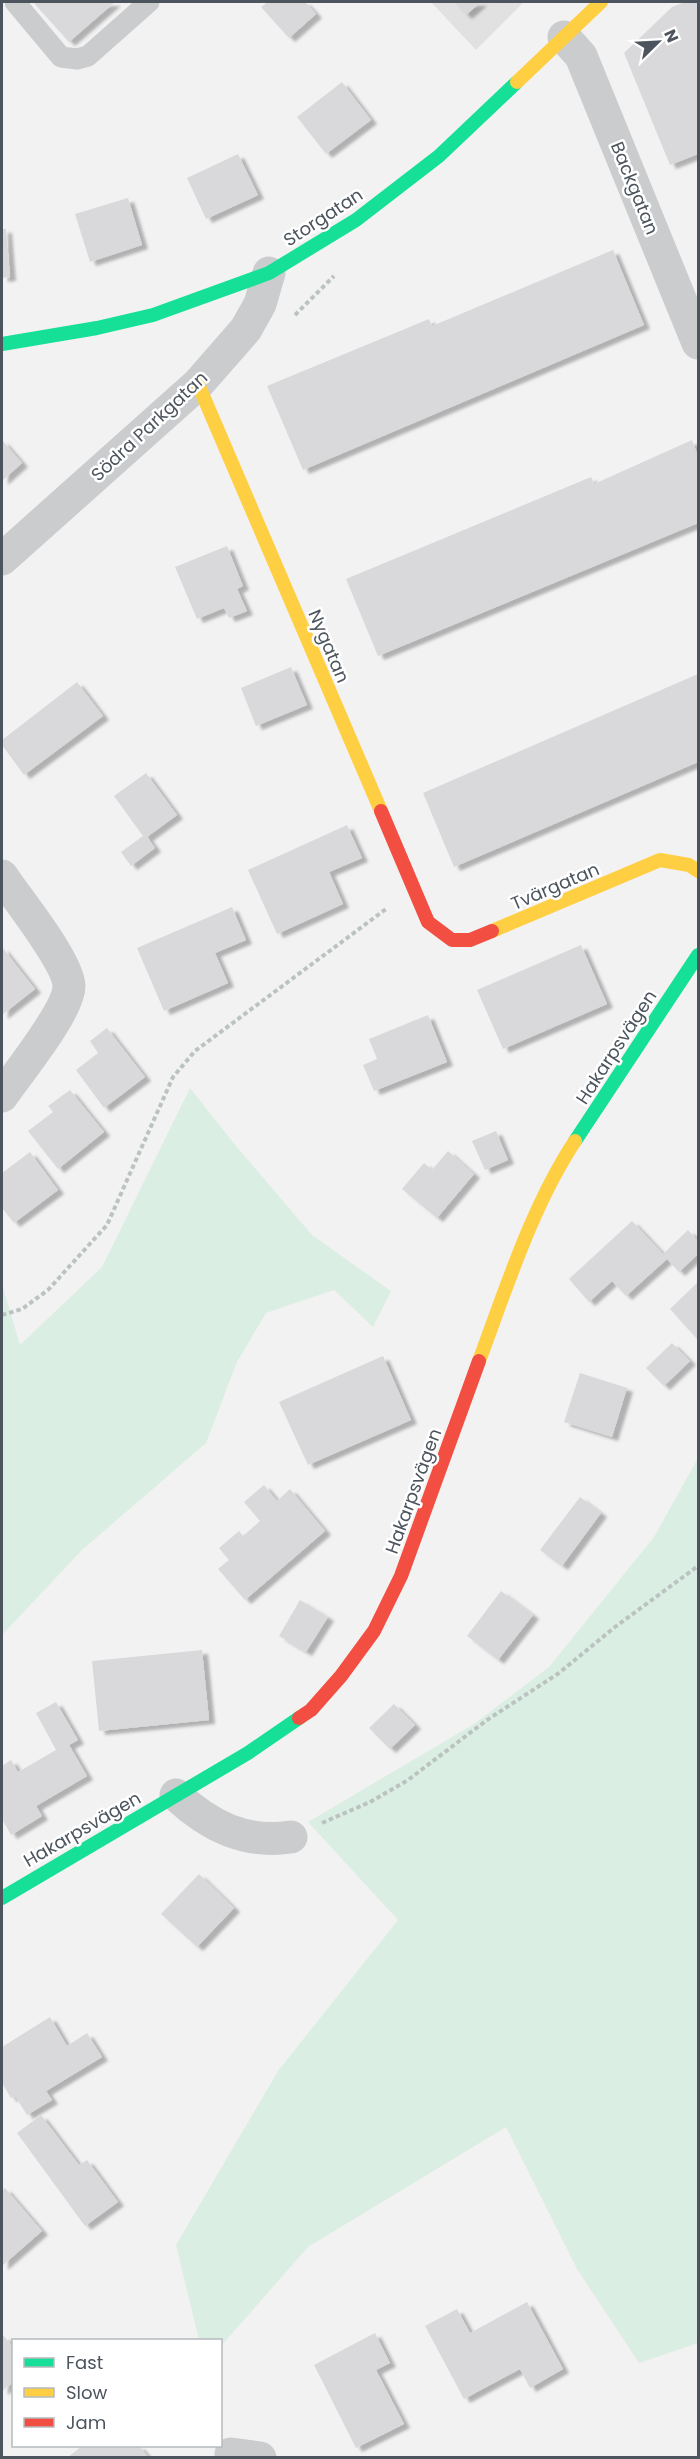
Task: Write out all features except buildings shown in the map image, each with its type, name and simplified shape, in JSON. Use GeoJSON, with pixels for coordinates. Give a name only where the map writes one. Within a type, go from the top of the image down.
{"type":"FeatureCollection","features":[{"type":"Feature","properties":{"kind":"street","name":"Storgatan"},"geometry":{"type":"LineString","coordinates":[[2,344],[97,328],[153,315],[269,273],[356,220],[440,156],[601,2]]}},
{"type":"Feature","properties":{"kind":"street","name":"Backgatan"},"geometry":{"type":"LineString","coordinates":[[564,37],[581,56],[699,343]]}},
{"type":"Feature","properties":{"kind":"street","name":"Södra Parkgatan"},"geometry":{"type":"LineString","coordinates":[[2,559],[198,384],[246,329],[260,304],[269,273]]}},
{"type":"Feature","properties":{"kind":"street","name":"Nygatan"},"geometry":{"type":"LineString","coordinates":[[198,384],[428,922]]}},
{"type":"Feature","properties":{"kind":"street","name":"Tvärgatan"},"geometry":{"type":"LineString","coordinates":[[428,922],[452,940],[470,940],[660,860],[689,865],[699,871]]}},
{"type":"Feature","properties":{"kind":"street"},"geometry":{"type":"LineString","coordinates":[[2,876],[58,956],[69,986],[62,1010],[2,1096]]}},
{"type":"Feature","properties":{"kind":"street","name":"Hakarpsvägen"},"geometry":{"type":"LineString","coordinates":[[2,1898],[248,1753],[311,1710],[341,1676],[374,1631],[401,1576],[514,1267],[542,1203],[571,1147],[699,955]]}},
{"type":"Feature","properties":{"kind":"street"},"geometry":{"type":"LineString","coordinates":[[176,1796],[194,1812],[232,1833],[272,1840],[291,1836]]}},
{"type":"Feature","properties":{"kind":"lane"},"geometry":{"type":"LineString","coordinates":[[15,2],[61,57],[77,59],[88,56],[149,2]]}},
{"type":"Feature","properties":{"kind":"path"},"geometry":{"type":"LineString","coordinates":[[2,1315],[22,1309],[48,1290],[107,1225],[172,1077],[195,1052],[414,889]]}},
{"type":"Feature","properties":{"kind":"path"},"geometry":{"type":"LineString","coordinates":[[291,1836],[370,1802],[408,1780],[487,1720],[559,1673],[615,1627],[699,1566]]}},
{"type":"Feature","properties":{"kind":"shaded area"},"geometry":{"type":"Polygon","coordinates":[[[431,2],[524,2],[476,50],[431,2]]]}},
{"type":"Feature","properties":{"kind":"green space"},"geometry":{"type":"Polygon","coordinates":[[[190,1088],[312,1235],[391,1291],[373,1327],[334,1290],[266,1313],[237,1362],[206,1443],[82,1550],[2,1635],[2,1284],[20,1345],[102,1267],[190,1088]]]}},
{"type":"Feature","properties":{"kind":"green space"},"geometry":{"type":"Polygon","coordinates":[[[698,1458],[698,2343],[639,2363],[577,2269],[506,2127],[308,2247],[222,2345],[222,2339],[199,2339],[176,2245],[278,2071],[398,1920],[308,1822],[474,1724],[549,1667],[654,1537],[698,1458]]]}},
{"type":"Feature","properties":{"kind":"traffic: fast"},"geometry":{"type":"LineString","coordinates":[[2,344],[97,328],[153,315],[269,273],[356,220],[439,156],[517,82]]}},
{"type":"Feature","properties":{"kind":"traffic: fast"},"geometry":{"type":"LineString","coordinates":[[575,1141],[698,955]]}},
{"type":"Feature","properties":{"kind":"traffic: fast"},"geometry":{"type":"LineString","coordinates":[[2,1898],[248,1753],[299,1718]]}},
{"type":"Feature","properties":{"kind":"traffic: slow"},"geometry":{"type":"LineString","coordinates":[[517,82],[601,2]]}},
{"type":"Feature","properties":{"kind":"traffic: slow"},"geometry":{"type":"LineString","coordinates":[[198,384],[381,811]]}},
{"type":"Feature","properties":{"kind":"traffic: slow"},"geometry":{"type":"LineString","coordinates":[[492,931],[660,860],[689,865],[698,871]]}},
{"type":"Feature","properties":{"kind":"traffic: slow"},"geometry":{"type":"LineString","coordinates":[[479,1361],[533,1220],[575,1141]]}},
{"type":"Feature","properties":{"kind":"traffic: jam"},"geometry":{"type":"LineString","coordinates":[[381,811],[428,922],[452,940],[470,940],[492,931]]}},
{"type":"Feature","properties":{"kind":"traffic: jam"},"geometry":{"type":"LineString","coordinates":[[299,1718],[311,1710],[341,1676],[374,1631],[401,1576],[479,1361]]}}]}
